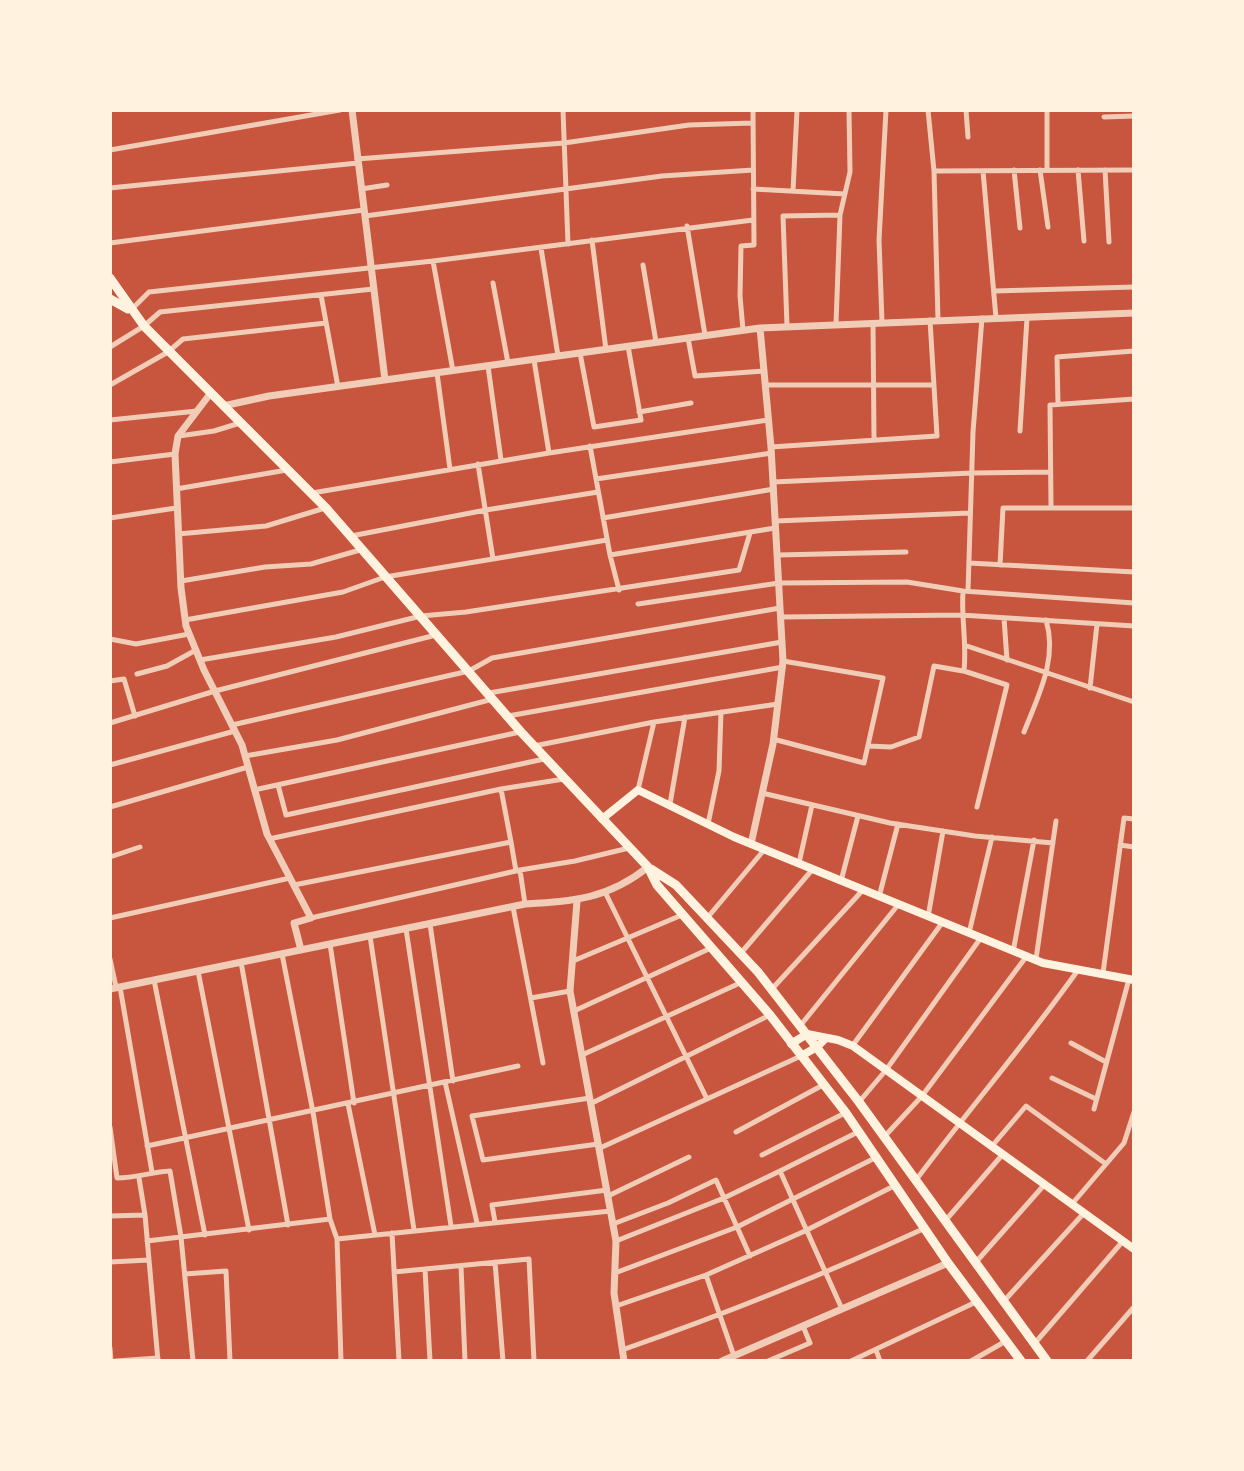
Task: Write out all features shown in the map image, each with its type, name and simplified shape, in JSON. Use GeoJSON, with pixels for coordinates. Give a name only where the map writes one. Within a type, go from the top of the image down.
{"type":"FeatureCollection","features":[{"type":"Feature","properties":{"kind":"main road"},"geometry":{"type":"LineString","coordinates":[[110,278],[144,326],[326,508],[521,732],[648,867],[657,885],[770,1015],[846,1113],[923,1229],[1021,1361]]}},
{"type":"Feature","properties":{"kind":"main road"},"geometry":{"type":"LineString","coordinates":[[110,299],[131,310]]}},
{"type":"Feature","properties":{"kind":"main road"},"geometry":{"type":"LineString","coordinates":[[602,819],[638,790],[751,844],[1013,952],[1078,970],[1131,980]]}},
{"type":"Feature","properties":{"kind":"main road"},"geometry":{"type":"LineString","coordinates":[[648,867],[676,885],[708,917],[817,1047],[1047,1361]]}},
{"type":"Feature","properties":{"kind":"main road"},"geometry":{"type":"LineString","coordinates":[[803,1030],[853,1046],[1134,1249]]}},
{"type":"Feature","properties":{"kind":"main road"},"geometry":{"type":"LineString","coordinates":[[791,1044],[803,1030]]}},
{"type":"Feature","properties":{"kind":"main road"},"geometry":{"type":"LineString","coordinates":[[801,1056],[826,1038]]}},
{"type":"Feature","properties":{"kind":"street"},"geometry":{"type":"LineString","coordinates":[[110,150],[340,110]]}},
{"type":"Feature","properties":{"kind":"street"},"geometry":{"type":"LineString","coordinates":[[352,110],[385,380]]}},
{"type":"Feature","properties":{"kind":"street"},"geometry":{"type":"LineString","coordinates":[[563,110],[568,244]]}},
{"type":"Feature","properties":{"kind":"street"},"geometry":{"type":"LineString","coordinates":[[743,330],[741,246],[754,245],[753,110]]}},
{"type":"Feature","properties":{"kind":"street"},"geometry":{"type":"LineString","coordinates":[[793,191],[797,110]]}},
{"type":"Feature","properties":{"kind":"street"},"geometry":{"type":"LineString","coordinates":[[836,324],[840,215],[850,172],[849,110]]}},
{"type":"Feature","properties":{"kind":"street"},"geometry":{"type":"LineString","coordinates":[[874,440],[886,110]]}},
{"type":"Feature","properties":{"kind":"street"},"geometry":{"type":"LineString","coordinates":[[596,479],[771,450],[937,436],[934,385],[934,171],[928,110]]}},
{"type":"Feature","properties":{"kind":"street"},"geometry":{"type":"LineString","coordinates":[[966,110],[968,137]]}},
{"type":"Feature","properties":{"kind":"street"},"geometry":{"type":"LineString","coordinates":[[1047,110],[1044,170],[1048,227]]}},
{"type":"Feature","properties":{"kind":"street"},"geometry":{"type":"LineString","coordinates":[[1104,117],[1134,116]]}},
{"type":"Feature","properties":{"kind":"street"},"geometry":{"type":"LineString","coordinates":[[110,188],[358,161],[564,143],[689,125],[753,123]]}},
{"type":"Feature","properties":{"kind":"street"},"geometry":{"type":"LineString","coordinates":[[110,243],[662,176],[753,170]]}},
{"type":"Feature","properties":{"kind":"street"},"geometry":{"type":"LineString","coordinates":[[1014,170],[1020,228]]}},
{"type":"Feature","properties":{"kind":"street"},"geometry":{"type":"LineString","coordinates":[[1078,170],[1084,241]]}},
{"type":"Feature","properties":{"kind":"street"},"geometry":{"type":"LineString","coordinates":[[1105,170],[1109,242]]}},
{"type":"Feature","properties":{"kind":"street"},"geometry":{"type":"LineString","coordinates":[[934,171],[1134,170]]}},
{"type":"Feature","properties":{"kind":"street"},"geometry":{"type":"LineString","coordinates":[[983,171],[996,318]]}},
{"type":"Feature","properties":{"kind":"street"},"geometry":{"type":"LineString","coordinates":[[361,189],[387,185]]}},
{"type":"Feature","properties":{"kind":"street"},"geometry":{"type":"LineString","coordinates":[[753,189],[845,194]]}},
{"type":"Feature","properties":{"kind":"street"},"geometry":{"type":"LineString","coordinates":[[787,326],[783,216],[840,215]]}},
{"type":"Feature","properties":{"kind":"street"},"geometry":{"type":"LineString","coordinates":[[131,310],[149,292],[433,261],[687,226],[753,220]]}},
{"type":"Feature","properties":{"kind":"street"},"geometry":{"type":"LineString","coordinates":[[687,226],[705,335]]}},
{"type":"Feature","properties":{"kind":"street"},"geometry":{"type":"LineString","coordinates":[[592,240],[606,350]]}},
{"type":"Feature","properties":{"kind":"street"},"geometry":{"type":"LineString","coordinates":[[541,248],[558,356]]}},
{"type":"Feature","properties":{"kind":"street"},"geometry":{"type":"LineString","coordinates":[[433,261],[453,371]]}},
{"type":"Feature","properties":{"kind":"street"},"geometry":{"type":"LineString","coordinates":[[643,265],[656,342]]}},
{"type":"Feature","properties":{"kind":"street"},"geometry":{"type":"LineString","coordinates":[[493,283],[508,363]]}},
{"type":"Feature","properties":{"kind":"street"},"geometry":{"type":"LineString","coordinates":[[995,291],[1134,287]]}},
{"type":"Feature","properties":{"kind":"street"},"geometry":{"type":"LineString","coordinates":[[110,347],[160,312],[373,289]]}},
{"type":"Feature","properties":{"kind":"street"},"geometry":{"type":"LineString","coordinates":[[321,295],[338,387]]}},
{"type":"Feature","properties":{"kind":"street"},"geometry":{"type":"LineString","coordinates":[[223,406],[385,380],[760,328],[1134,313]]}},
{"type":"Feature","properties":{"kind":"street"},"geometry":{"type":"LineString","coordinates":[[1020,431],[1027,317]]}},
{"type":"Feature","properties":{"kind":"street"},"geometry":{"type":"LineString","coordinates":[[964,671],[967,646],[961,615],[969,563],[982,318]]}},
{"type":"Feature","properties":{"kind":"street"},"geometry":{"type":"LineString","coordinates":[[110,385],[168,352],[183,339],[326,323]]}},
{"type":"Feature","properties":{"kind":"street"},"geometry":{"type":"LineString","coordinates":[[751,844],[773,739],[783,664],[774,485],[760,328]]}},
{"type":"Feature","properties":{"kind":"street"},"geometry":{"type":"LineString","coordinates":[[688,338],[695,376],[764,371]]}},
{"type":"Feature","properties":{"kind":"street"},"geometry":{"type":"LineString","coordinates":[[580,353],[594,427],[641,420],[628,346]]}},
{"type":"Feature","properties":{"kind":"street"},"geometry":{"type":"LineString","coordinates":[[1058,404],[1057,357],[1134,351]]}},
{"type":"Feature","properties":{"kind":"street"},"geometry":{"type":"LineString","coordinates":[[534,360],[549,453]]}},
{"type":"Feature","properties":{"kind":"street"},"geometry":{"type":"LineString","coordinates":[[488,366],[501,460]]}},
{"type":"Feature","properties":{"kind":"street"},"geometry":{"type":"LineString","coordinates":[[437,373],[450,469]]}},
{"type":"Feature","properties":{"kind":"street"},"geometry":{"type":"LineString","coordinates":[[766,385],[934,385]]}},
{"type":"Feature","properties":{"kind":"street"},"geometry":{"type":"LineString","coordinates":[[210,394],[178,436],[175,454],[185,620],[200,660],[245,756],[269,839],[311,918]]}},
{"type":"Feature","properties":{"kind":"street"},"geometry":{"type":"LineString","coordinates":[[1051,506],[1050,405],[1134,399]]}},
{"type":"Feature","properties":{"kind":"street"},"geometry":{"type":"LineString","coordinates":[[639,412],[691,403]]}},
{"type":"Feature","properties":{"kind":"street"},"geometry":{"type":"LineString","coordinates":[[110,420],[198,410]]}},
{"type":"Feature","properties":{"kind":"street"},"geometry":{"type":"LineString","coordinates":[[312,493],[769,419]]}},
{"type":"Feature","properties":{"kind":"street"},"geometry":{"type":"LineString","coordinates":[[178,436],[214,431],[242,422]]}},
{"type":"Feature","properties":{"kind":"street"},"geometry":{"type":"LineString","coordinates":[[590,446],[619,590]]}},
{"type":"Feature","properties":{"kind":"street"},"geometry":{"type":"LineString","coordinates":[[110,462],[175,454]]}},
{"type":"Feature","properties":{"kind":"street"},"geometry":{"type":"LineString","coordinates":[[478,464],[493,559]]}},
{"type":"Feature","properties":{"kind":"street"},"geometry":{"type":"LineString","coordinates":[[175,490],[287,470]]}},
{"type":"Feature","properties":{"kind":"street"},"geometry":{"type":"LineString","coordinates":[[603,518],[774,485],[972,473],[1050,472]]}},
{"type":"Feature","properties":{"kind":"street"},"geometry":{"type":"LineString","coordinates":[[350,536],[598,492]]}},
{"type":"Feature","properties":{"kind":"street"},"geometry":{"type":"LineString","coordinates":[[110,518],[176,508]]}},
{"type":"Feature","properties":{"kind":"street"},"geometry":{"type":"LineString","coordinates":[[178,534],[266,526],[326,508]]}},
{"type":"Feature","properties":{"kind":"street"},"geometry":{"type":"LineString","coordinates":[[1000,565],[1003,508],[1134,508]]}},
{"type":"Feature","properties":{"kind":"street"},"geometry":{"type":"LineString","coordinates":[[610,555],[750,533],[776,524],[970,513]]}},
{"type":"Feature","properties":{"kind":"street"},"geometry":{"type":"LineString","coordinates":[[200,660],[336,637],[421,616],[619,590],[739,570],[750,533]]}},
{"type":"Feature","properties":{"kind":"street"},"geometry":{"type":"LineString","coordinates":[[185,620],[343,592],[385,577],[607,540]]}},
{"type":"Feature","properties":{"kind":"street"},"geometry":{"type":"LineString","coordinates":[[181,581],[265,567],[311,564],[361,550]]}},
{"type":"Feature","properties":{"kind":"street"},"geometry":{"type":"LineString","coordinates":[[778,555],[906,552]]}},
{"type":"Feature","properties":{"kind":"street"},"geometry":{"type":"LineString","coordinates":[[969,563],[1134,572]]}},
{"type":"Feature","properties":{"kind":"street"},"geometry":{"type":"LineString","coordinates":[[638,604],[779,583],[907,582],[965,591],[1134,603]]}},
{"type":"Feature","properties":{"kind":"street"},"geometry":{"type":"LineString","coordinates":[[110,765],[233,728],[469,671],[492,658],[781,613],[961,615],[1134,626]]}},
{"type":"Feature","properties":{"kind":"street"},"geometry":{"type":"LineString","coordinates":[[1004,618],[1007,660]]}},
{"type":"Feature","properties":{"kind":"street"},"geometry":{"type":"LineString","coordinates":[[1024,732],[1046,673],[1051,638],[1046,620]]}},
{"type":"Feature","properties":{"kind":"street"},"geometry":{"type":"LineString","coordinates":[[1090,688],[1097,624]]}},
{"type":"Feature","properties":{"kind":"street"},"geometry":{"type":"LineString","coordinates":[[110,639],[136,644],[189,634]]}},
{"type":"Feature","properties":{"kind":"street"},"geometry":{"type":"LineString","coordinates":[[110,723],[215,691],[437,635]]}},
{"type":"Feature","properties":{"kind":"street"},"geometry":{"type":"LineString","coordinates":[[245,756],[337,740],[491,696],[782,642]]}},
{"type":"Feature","properties":{"kind":"street"},"geometry":{"type":"LineString","coordinates":[[967,646],[1134,702]]}},
{"type":"Feature","properties":{"kind":"street"},"geometry":{"type":"LineString","coordinates":[[137,674],[167,666],[196,650]]}},
{"type":"Feature","properties":{"kind":"street"},"geometry":{"type":"LineString","coordinates":[[508,716],[783,664],[883,678],[864,763],[773,739]]}},
{"type":"Feature","properties":{"kind":"street"},"geometry":{"type":"LineString","coordinates":[[868,746],[891,747],[919,737],[934,666],[964,671],[1007,685],[977,807]]}},
{"type":"Feature","properties":{"kind":"street"},"geometry":{"type":"LineString","coordinates":[[110,681],[124,679],[135,716]]}},
{"type":"Feature","properties":{"kind":"street"},"geometry":{"type":"LineString","coordinates":[[534,746],[654,722],[778,704]]}},
{"type":"Feature","properties":{"kind":"street"},"geometry":{"type":"LineString","coordinates":[[708,824],[719,771],[721,712]]}},
{"type":"Feature","properties":{"kind":"street"},"geometry":{"type":"LineString","coordinates":[[669,805],[685,717]]}},
{"type":"Feature","properties":{"kind":"street"},"geometry":{"type":"LineString","coordinates":[[638,790],[654,722]]}},
{"type":"Feature","properties":{"kind":"street"},"geometry":{"type":"LineString","coordinates":[[254,790],[521,732]]}},
{"type":"Feature","properties":{"kind":"street"},"geometry":{"type":"LineString","coordinates":[[278,785],[286,815],[546,758]]}},
{"type":"Feature","properties":{"kind":"street"},"geometry":{"type":"LineString","coordinates":[[110,807],[248,767]]}},
{"type":"Feature","properties":{"kind":"street"},"geometry":{"type":"LineString","coordinates":[[269,839],[501,789],[564,779]]}},
{"type":"Feature","properties":{"kind":"street"},"geometry":{"type":"LineString","coordinates":[[501,789],[525,904]]}},
{"type":"Feature","properties":{"kind":"street"},"geometry":{"type":"LineString","coordinates":[[762,793],[898,824],[1053,843]]}},
{"type":"Feature","properties":{"kind":"street"},"geometry":{"type":"LineString","coordinates":[[798,864],[812,805]]}},
{"type":"Feature","properties":{"kind":"street"},"geometry":{"type":"LineString","coordinates":[[841,882],[858,816]]}},
{"type":"Feature","properties":{"kind":"street"},"geometry":{"type":"LineString","coordinates":[[1103,974],[1124,818],[1134,819]]}},
{"type":"Feature","properties":{"kind":"street"},"geometry":{"type":"LineString","coordinates":[[1036,960],[1056,821]]}},
{"type":"Feature","properties":{"kind":"street"},"geometry":{"type":"LineString","coordinates":[[879,897],[898,824]]}},
{"type":"Feature","properties":{"kind":"street"},"geometry":{"type":"LineString","coordinates":[[928,918],[943,831]]}},
{"type":"Feature","properties":{"kind":"street"},"geometry":{"type":"LineString","coordinates":[[969,934],[992,837]]}},
{"type":"Feature","properties":{"kind":"street"},"geometry":{"type":"LineString","coordinates":[[1013,952],[1034,840]]}},
{"type":"Feature","properties":{"kind":"street"},"geometry":{"type":"LineString","coordinates":[[110,918],[292,881],[511,842]]}},
{"type":"Feature","properties":{"kind":"street"},"geometry":{"type":"LineString","coordinates":[[1120,845],[1134,847]]}},
{"type":"Feature","properties":{"kind":"street"},"geometry":{"type":"LineString","coordinates":[[110,857],[140,847]]}},
{"type":"Feature","properties":{"kind":"street"},"geometry":{"type":"LineString","coordinates":[[301,950],[294,923],[518,870],[631,848]]}},
{"type":"Feature","properties":{"kind":"street"},"geometry":{"type":"LineString","coordinates":[[708,917],[764,849]]}},
{"type":"Feature","properties":{"kind":"street"},"geometry":{"type":"LineString","coordinates":[[116,988],[525,904],[577,901],[626,885],[648,867]]}},
{"type":"Feature","properties":{"kind":"street"},"geometry":{"type":"LineString","coordinates":[[741,953],[812,870]]}},
{"type":"Feature","properties":{"kind":"street"},"geometry":{"type":"LineString","coordinates":[[770,991],[862,891]]}},
{"type":"Feature","properties":{"kind":"street"},"geometry":{"type":"LineString","coordinates":[[605,892],[707,1099]]}},
{"type":"Feature","properties":{"kind":"street"},"geometry":{"type":"LineString","coordinates":[[577,901],[570,991],[616,1241],[616,1306],[624,1361]]}},
{"type":"Feature","properties":{"kind":"street"},"geometry":{"type":"LineString","coordinates":[[803,1030],[898,905]]}},
{"type":"Feature","properties":{"kind":"street"},"geometry":{"type":"LineString","coordinates":[[513,907],[543,1063]]}},
{"type":"Feature","properties":{"kind":"street"},"geometry":{"type":"LineString","coordinates":[[573,961],[682,915]]}},
{"type":"Feature","properties":{"kind":"street"},"geometry":{"type":"LineString","coordinates":[[853,1046],[942,923]]}},
{"type":"Feature","properties":{"kind":"street"},"geometry":{"type":"LineString","coordinates":[[430,924],[453,1081]]}},
{"type":"Feature","properties":{"kind":"street"},"geometry":{"type":"LineString","coordinates":[[406,929],[451,1226]]}},
{"type":"Feature","properties":{"kind":"street"},"geometry":{"type":"LineString","coordinates":[[370,936],[414,1230]]}},
{"type":"Feature","properties":{"kind":"street"},"geometry":{"type":"LineString","coordinates":[[859,1102],[886,1070],[980,939]]}},
{"type":"Feature","properties":{"kind":"street"},"geometry":{"type":"LineString","coordinates":[[330,944],[351,1103],[375,1235]]}},
{"type":"Feature","properties":{"kind":"street"},"geometry":{"type":"LineString","coordinates":[[574,1011],[713,947]]}},
{"type":"Feature","properties":{"kind":"street"},"geometry":{"type":"LineString","coordinates":[[282,954],[330,1219],[337,1239],[341,1361]]}},
{"type":"Feature","properties":{"kind":"street"},"geometry":{"type":"LineString","coordinates":[[884,1137],[922,1096],[1026,957]]}},
{"type":"Feature","properties":{"kind":"street"},"geometry":{"type":"LineString","coordinates":[[110,959],[152,1172]]}},
{"type":"Feature","properties":{"kind":"street"},"geometry":{"type":"LineString","coordinates":[[241,962],[288,1225]]}},
{"type":"Feature","properties":{"kind":"street"},"geometry":{"type":"LineString","coordinates":[[915,1181],[959,1122],[1030,1037],[1078,970]]}},
{"type":"Feature","properties":{"kind":"street"},"geometry":{"type":"LineString","coordinates":[[198,971],[249,1230]]}},
{"type":"Feature","properties":{"kind":"street"},"geometry":{"type":"LineString","coordinates":[[154,980],[205,1235]]}},
{"type":"Feature","properties":{"kind":"street"},"geometry":{"type":"LineString","coordinates":[[1094,1109],[1131,980]]}},
{"type":"Feature","properties":{"kind":"street"},"geometry":{"type":"LineString","coordinates":[[582,1055],[741,982]]}},
{"type":"Feature","properties":{"kind":"street"},"geometry":{"type":"LineString","coordinates":[[531,998],[570,991]]}},
{"type":"Feature","properties":{"kind":"street"},"geometry":{"type":"LineString","coordinates":[[770,1015],[686,1058],[591,1100],[472,1116],[483,1160],[600,1146],[801,1056]]}},
{"type":"Feature","properties":{"kind":"street"},"geometry":{"type":"LineString","coordinates":[[1071,1043],[1106,1062]]}},
{"type":"Feature","properties":{"kind":"street"},"geometry":{"type":"LineString","coordinates":[[147,1146],[518,1066]]}},
{"type":"Feature","properties":{"kind":"street"},"geometry":{"type":"LineString","coordinates":[[1052,1078],[1096,1099]]}},
{"type":"Feature","properties":{"kind":"street"},"geometry":{"type":"LineString","coordinates":[[445,1082],[477,1223]]}},
{"type":"Feature","properties":{"kind":"street"},"geometry":{"type":"LineString","coordinates":[[736,1132],[824,1084]]}},
{"type":"Feature","properties":{"kind":"street"},"geometry":{"type":"LineString","coordinates":[[992,1146],[1026,1106],[1106,1164]]}},
{"type":"Feature","properties":{"kind":"street"},"geometry":{"type":"LineString","coordinates":[[1072,1204],[1124,1143],[1134,1112]]}},
{"type":"Feature","properties":{"kind":"street"},"geometry":{"type":"LineString","coordinates":[[762,1155],[846,1113]]}},
{"type":"Feature","properties":{"kind":"street"},"geometry":{"type":"LineString","coordinates":[[110,1127],[117,1178],[139,1178],[152,1172],[170,1171],[181,1237],[193,1361]]}},
{"type":"Feature","properties":{"kind":"street"},"geometry":{"type":"LineString","coordinates":[[616,1241],[724,1198],[859,1131]]}},
{"type":"Feature","properties":{"kind":"street"},"geometry":{"type":"LineString","coordinates":[[944,1221],[1003,1154]]}},
{"type":"Feature","properties":{"kind":"street"},"geometry":{"type":"LineString","coordinates":[[495,1222],[492,1205],[608,1193],[689,1157]]}},
{"type":"Feature","properties":{"kind":"street"},"geometry":{"type":"LineString","coordinates":[[615,1273],[737,1227],[875,1158]]}},
{"type":"Feature","properties":{"kind":"street"},"geometry":{"type":"LineString","coordinates":[[780,1171],[842,1309]]}},
{"type":"Feature","properties":{"kind":"street"},"geometry":{"type":"LineString","coordinates":[[110,1348],[114,1361],[158,1359],[139,1178]]}},
{"type":"Feature","properties":{"kind":"street"},"geometry":{"type":"LineString","coordinates":[[613,1224],[716,1180],[750,1256]]}},
{"type":"Feature","properties":{"kind":"street"},"geometry":{"type":"LineString","coordinates":[[976,1263],[1045,1184]]}},
{"type":"Feature","properties":{"kind":"street"},"geometry":{"type":"LineString","coordinates":[[616,1306],[706,1275],[805,1231],[894,1186]]}},
{"type":"Feature","properties":{"kind":"street"},"geometry":{"type":"LineString","coordinates":[[337,1239],[611,1211]]}},
{"type":"Feature","properties":{"kind":"street"},"geometry":{"type":"LineString","coordinates":[[1004,1301],[1084,1213]]}},
{"type":"Feature","properties":{"kind":"street"},"geometry":{"type":"LineString","coordinates":[[110,1216],[145,1215]]}},
{"type":"Feature","properties":{"kind":"street"},"geometry":{"type":"LineString","coordinates":[[147,1241],[330,1219]]}},
{"type":"Feature","properties":{"kind":"street"},"geometry":{"type":"LineString","coordinates":[[622,1350],[720,1316],[825,1274],[923,1229]]}},
{"type":"Feature","properties":{"kind":"street"},"geometry":{"type":"LineString","coordinates":[[392,1233],[399,1361]]}},
{"type":"Feature","properties":{"kind":"street"},"geometry":{"type":"LineString","coordinates":[[1035,1343],[1123,1241]]}},
{"type":"Feature","properties":{"kind":"street"},"geometry":{"type":"LineString","coordinates":[[394,1272],[529,1259],[534,1361]]}},
{"type":"Feature","properties":{"kind":"street"},"geometry":{"type":"LineString","coordinates":[[110,1262],[149,1260]]}},
{"type":"Feature","properties":{"kind":"street"},"geometry":{"type":"LineString","coordinates":[[495,1262],[503,1361]]}},
{"type":"Feature","properties":{"kind":"street"},"geometry":{"type":"LineString","coordinates":[[722,1361],[948,1263]]}},
{"type":"Feature","properties":{"kind":"street"},"geometry":{"type":"LineString","coordinates":[[461,1266],[465,1361]]}},
{"type":"Feature","properties":{"kind":"street"},"geometry":{"type":"LineString","coordinates":[[425,1269],[430,1361]]}},
{"type":"Feature","properties":{"kind":"street"},"geometry":{"type":"LineString","coordinates":[[184,1274],[226,1271],[230,1361]]}},
{"type":"Feature","properties":{"kind":"street"},"geometry":{"type":"LineString","coordinates":[[706,1275],[734,1356]]}},
{"type":"Feature","properties":{"kind":"street"},"geometry":{"type":"LineString","coordinates":[[851,1361],[976,1302]]}},
{"type":"Feature","properties":{"kind":"street"},"geometry":{"type":"LineString","coordinates":[[1087,1361],[1134,1307]]}},
{"type":"Feature","properties":{"kind":"street"},"geometry":{"type":"LineString","coordinates":[[768,1361],[810,1343],[803,1326]]}},
{"type":"Feature","properties":{"kind":"street"},"geometry":{"type":"LineString","coordinates":[[971,1361],[1007,1341]]}},
{"type":"Feature","properties":{"kind":"street"},"geometry":{"type":"LineString","coordinates":[[876,1350],[880,1361]]}}]}
